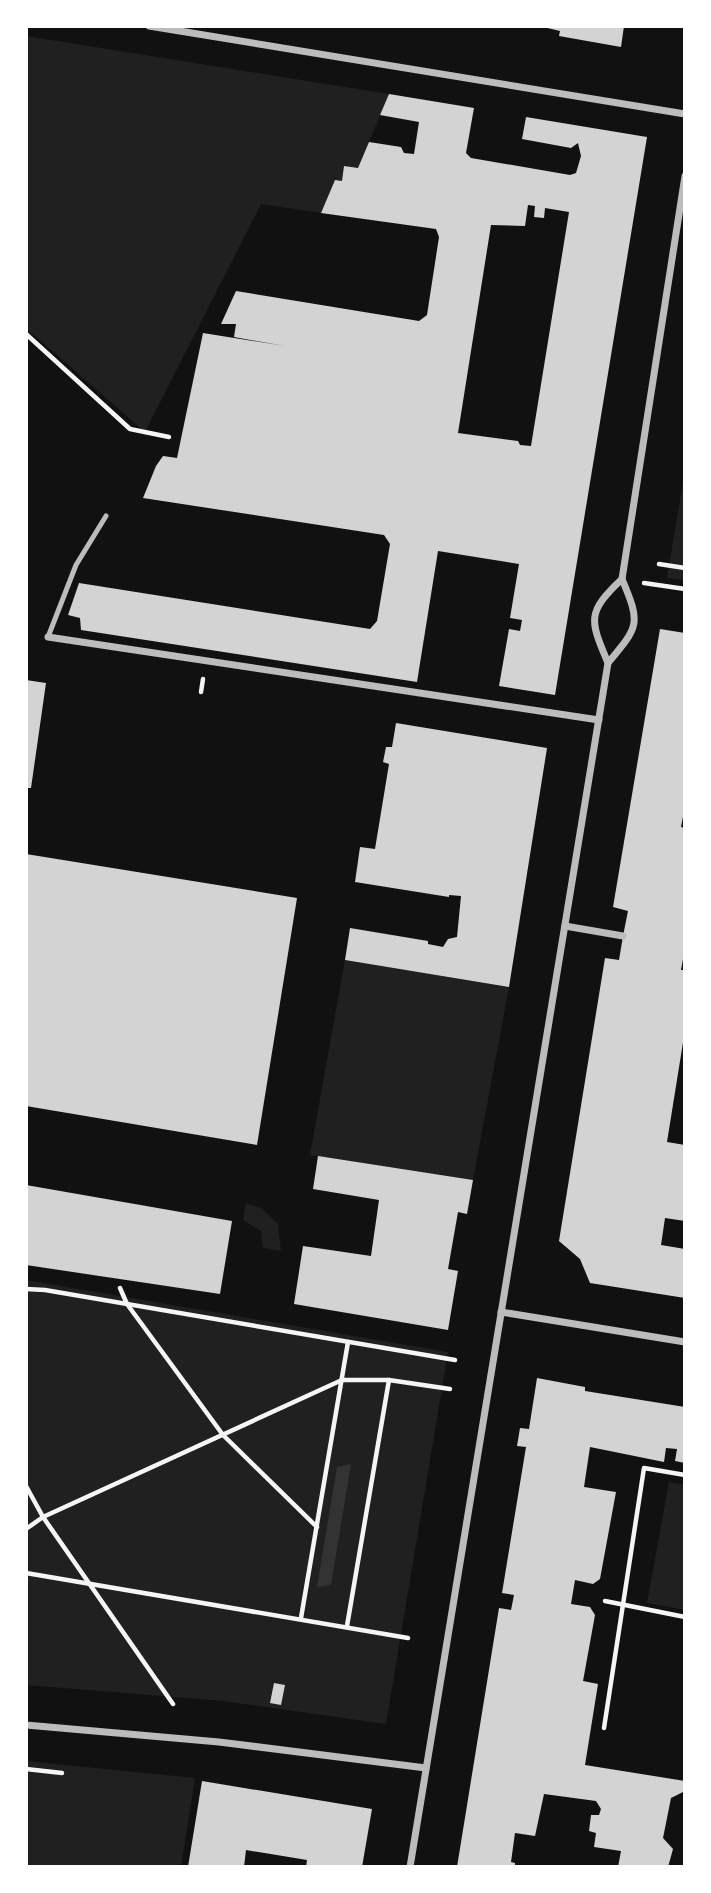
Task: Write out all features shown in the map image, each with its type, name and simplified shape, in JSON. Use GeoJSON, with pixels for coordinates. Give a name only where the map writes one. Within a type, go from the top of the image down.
{"type":"FeatureCollection","features":[{"type":"Feature","properties":{"kind":"street"},"geometry":{"type":"LineString","coordinates":[[149,26],[685,114]]}},
{"type":"Feature","properties":{"kind":"street"},"geometry":{"type":"LineString","coordinates":[[608,663],[632,635],[636,612],[622,579],[685,176]]}},
{"type":"Feature","properties":{"kind":"street"},"geometry":{"type":"LineString","coordinates":[[410,1867],[608,663],[594,628],[598,603],[622,579]]}},
{"type":"Feature","properties":{"kind":"street"},"geometry":{"type":"LineString","coordinates":[[48,637],[599,720]]}},
{"type":"Feature","properties":{"kind":"street"},"geometry":{"type":"LineString","coordinates":[[565,926],[623,936]]}},
{"type":"Feature","properties":{"kind":"street"},"geometry":{"type":"LineString","coordinates":[[502,1312],[685,1342]]}},
{"type":"Feature","properties":{"kind":"street"},"geometry":{"type":"LineString","coordinates":[[26,1725],[219,1742],[426,1768]]}},
{"type":"Feature","properties":{"kind":"lane"},"geometry":{"type":"LineString","coordinates":[[48,637],[76,565],[106,516]]}},
{"type":"Feature","properties":{"kind":"path"},"geometry":{"type":"LineString","coordinates":[[26,334],[130,429],[169,437]]}},
{"type":"Feature","properties":{"kind":"path"},"geometry":{"type":"LineString","coordinates":[[660,564],[685,568]]}},
{"type":"Feature","properties":{"kind":"path"},"geometry":{"type":"LineString","coordinates":[[622,579],[685,589]]}},
{"type":"Feature","properties":{"kind":"path"},"geometry":{"type":"LineString","coordinates":[[120,1288],[127,1304],[223,1435],[317,1527]]}},
{"type":"Feature","properties":{"kind":"path"},"geometry":{"type":"LineString","coordinates":[[26,1289],[455,1360]]}},
{"type":"Feature","properties":{"kind":"path"},"geometry":{"type":"LineString","coordinates":[[301,1618],[348,1342]]}},
{"type":"Feature","properties":{"kind":"path"},"geometry":{"type":"LineString","coordinates":[[26,1528],[44,1517],[342,1380],[389,1380],[450,1389]]}},
{"type":"Feature","properties":{"kind":"path"},"geometry":{"type":"LineString","coordinates":[[347,1626],[389,1380]]}},
{"type":"Feature","properties":{"kind":"path"},"geometry":{"type":"LineString","coordinates":[[604,1728],[644,1468],[685,1475]]}},
{"type":"Feature","properties":{"kind":"path"},"geometry":{"type":"LineString","coordinates":[[26,1486],[44,1517],[173,1704]]}},
{"type":"Feature","properties":{"kind":"path"},"geometry":{"type":"LineString","coordinates":[[26,1573],[408,1638]]}},
{"type":"Feature","properties":{"kind":"path"},"geometry":{"type":"LineString","coordinates":[[605,1601],[623,1607],[685,1617]]}},
{"type":"Feature","properties":{"kind":"path"},"geometry":{"type":"LineString","coordinates":[[26,1769],[62,1773]]}},
{"type":"Feature","properties":{"kind":"shaded area"},"geometry":{"type":"Polygon","coordinates":[[[26,36],[389,94],[358,168],[344,167],[342,181],[335,180],[321,213],[261,204],[145,432],[26,328],[26,36]]]}},
{"type":"Feature","properties":{"kind":"shaded area"},"geometry":{"type":"Polygon","coordinates":[[[685,470],[685,580],[667,578],[685,470]]]}},
{"type":"Feature","properties":{"kind":"shaded area"},"geometry":{"type":"Polygon","coordinates":[[[345,960],[509,987],[473,1180],[310,1155],[345,960]]]}},
{"type":"Feature","properties":{"kind":"shaded area"},"geometry":{"type":"Polygon","coordinates":[[[246,1203],[261,1208],[278,1224],[281,1251],[263,1248],[261,1231],[243,1220],[246,1203]]]}},
{"type":"Feature","properties":{"kind":"shaded area"},"geometry":{"type":"Polygon","coordinates":[[[26,1280],[448,1352],[386,1724],[223,1701],[26,1685],[26,1280]]]}},
{"type":"Feature","properties":{"kind":"shaded area"},"geometry":{"type":"Polygon","coordinates":[[[351,1464],[331,1585],[317,1587],[337,1467],[351,1464]]]}},
{"type":"Feature","properties":{"kind":"shaded area"},"geometry":{"type":"Polygon","coordinates":[[[669,1482],[685,1485],[685,1610],[647,1603],[669,1482]]]}},
{"type":"Feature","properties":{"kind":"shaded area"},"geometry":{"type":"Polygon","coordinates":[[[26,1761],[195,1778],[181,1867],[26,1867],[26,1761]]]}},
{"type":"Feature","properties":{"kind":"building"},"geometry":{"type":"Polygon","coordinates":[[[539,26],[624,26],[621,47],[559,36],[560,31],[539,26]]]}},
{"type":"Feature","properties":{"kind":"building"},"geometry":{"type":"Polygon","coordinates":[[[389,94],[474,108],[466,153],[471,158],[570,175],[576,173],[581,156],[578,143],[571,148],[522,139],[526,117],[647,137],[555,695],[499,686],[509,629],[520,631],[522,620],[510,618],[519,564],[438,551],[417,682],[81,630],[80,618],[68,615],[79,583],[370,629],[377,621],[390,544],[384,535],[143,498],[163,456],[177,458],[203,333],[285,346],[234,337],[236,324],[221,324],[236,291],[419,321],[427,315],[439,237],[436,229],[321,213],[335,180],[342,181],[344,166],[358,168],[369,142],[401,147],[404,153],[414,154],[419,122],[380,115],[389,94]],[[528,205],[525,226],[491,225],[458,433],[518,441],[520,445],[531,446],[569,212],[545,208],[544,218],[534,217],[535,206],[528,205]]]}},
{"type":"Feature","properties":{"kind":"building"},"geometry":{"type":"Polygon","coordinates":[[[660,629],[685,633],[685,806],[681,827],[685,828],[685,948],[681,970],[685,970],[685,1030],[667,1142],[685,1145],[685,1221],[665,1218],[661,1245],[685,1249],[685,1298],[590,1283],[580,1259],[559,1241],[605,958],[619,960],[628,911],[613,907],[660,629]]]}},
{"type":"Feature","properties":{"kind":"building"},"geometry":{"type":"Polygon","coordinates":[[[26,680],[46,683],[31,788],[26,788],[26,680]]]}},
{"type":"Feature","properties":{"kind":"building"},"geometry":{"type":"Polygon","coordinates":[[[396,723],[547,748],[509,987],[345,960],[350,928],[428,941],[428,944],[443,947],[448,939],[457,937],[461,896],[449,897],[355,882],[360,847],[375,849],[389,764],[383,762],[386,747],[392,747],[396,723]]]}},
{"type":"Feature","properties":{"kind":"building"},"geometry":{"type":"Polygon","coordinates":[[[26,854],[297,898],[257,1145],[26,1106],[26,854]]]}},
{"type":"Feature","properties":{"kind":"building"},"geometry":{"type":"Polygon","coordinates":[[[318,1156],[473,1180],[467,1214],[458,1212],[448,1269],[458,1271],[448,1330],[294,1304],[303,1246],[371,1256],[379,1200],[313,1189],[318,1156]]]}},
{"type":"Feature","properties":{"kind":"building"},"geometry":{"type":"Polygon","coordinates":[[[26,1185],[232,1221],[220,1294],[26,1265],[26,1185]]]}},
{"type":"Feature","properties":{"kind":"building"},"geometry":{"type":"Polygon","coordinates":[[[537,1378],[585,1387],[585,1391],[685,1407],[685,1463],[675,1461],[677,1449],[666,1448],[664,1462],[590,1447],[584,1487],[616,1492],[600,1579],[593,1584],[575,1580],[571,1604],[590,1607],[595,1615],[583,1681],[598,1684],[585,1765],[685,1781],[683,1792],[671,1798],[663,1838],[673,1849],[668,1867],[618,1867],[621,1851],[594,1847],[596,1833],[589,1831],[591,1815],[599,1815],[601,1809],[596,1801],[544,1794],[535,1836],[515,1833],[511,1862],[515,1863],[515,1867],[457,1867],[499,1608],[511,1610],[514,1595],[502,1593],[526,1447],[517,1446],[520,1428],[529,1429],[537,1378]]]}},
{"type":"Feature","properties":{"kind":"building"},"geometry":{"type":"Polygon","coordinates":[[[274,1683],[285,1685],[281,1705],[270,1703],[274,1683]]]}},
{"type":"Feature","properties":{"kind":"building"},"geometry":{"type":"Polygon","coordinates":[[[202,1781],[372,1809],[362,1867],[306,1867],[307,1860],[246,1850],[244,1867],[188,1867],[202,1781]]]}}]}
